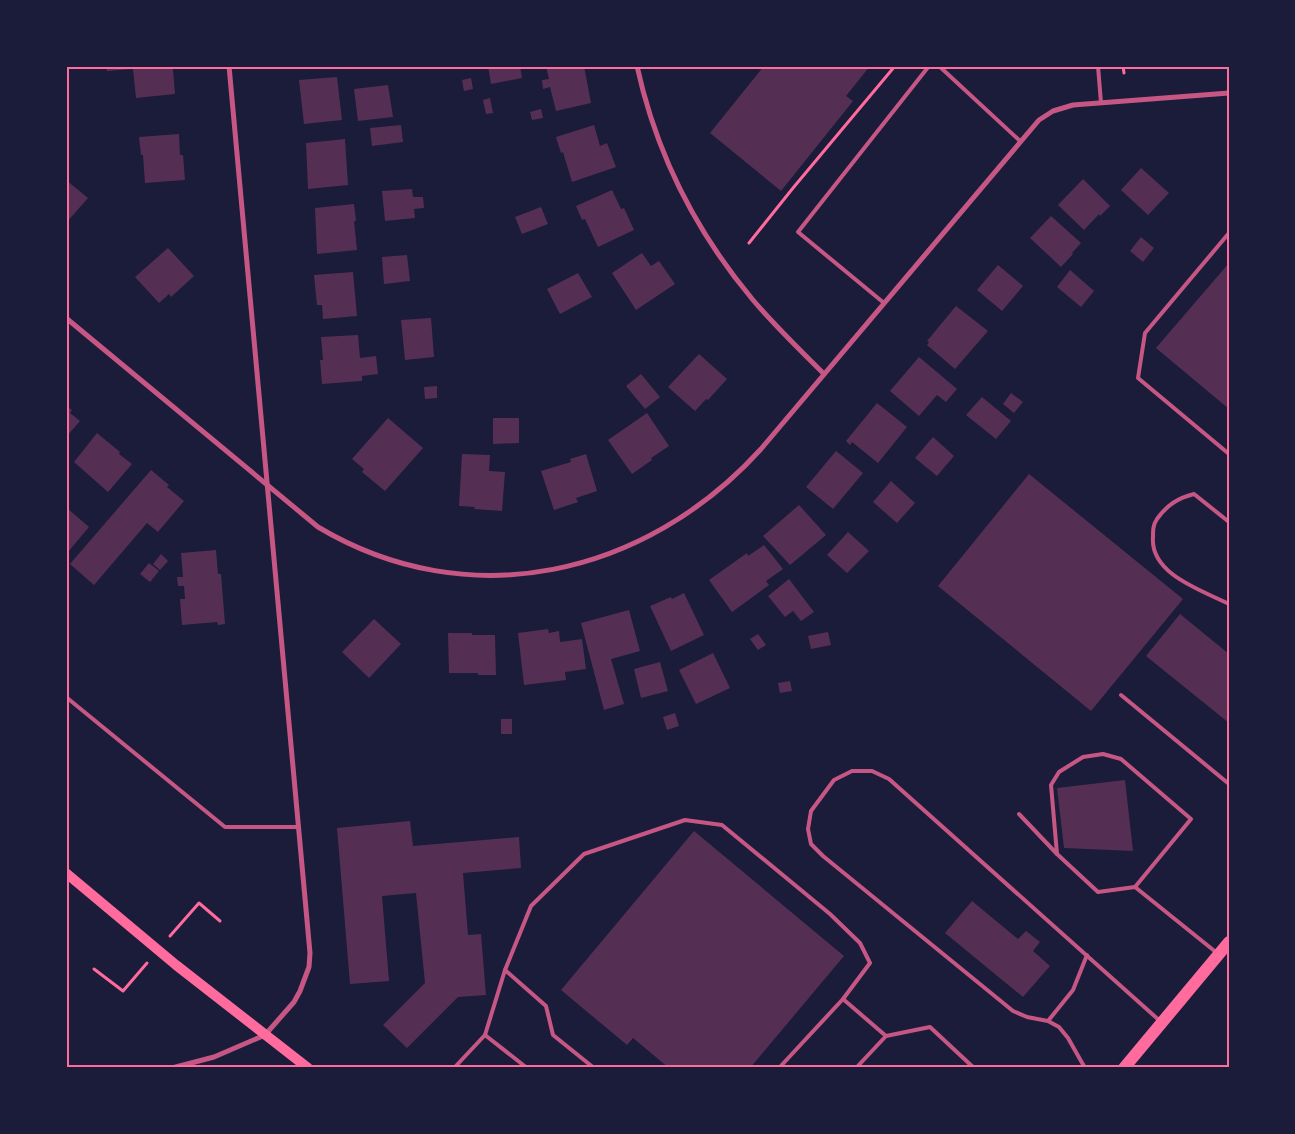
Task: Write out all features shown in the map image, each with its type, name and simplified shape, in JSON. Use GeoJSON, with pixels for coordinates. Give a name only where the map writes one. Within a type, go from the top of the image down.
{"type":"FeatureCollection","features":[{"type":"Feature","properties":{"kind":"main road"},"geometry":{"type":"LineString","coordinates":[[66,873],[176,965],[308,1068]]}},
{"type":"Feature","properties":{"kind":"main road"},"geometry":{"type":"LineString","coordinates":[[1124,1068],[1229,942]]}},
{"type":"Feature","properties":{"kind":"street"},"geometry":{"type":"LineString","coordinates":[[172,1068],[214,1057],[265,1035],[294,1002],[308,967],[310,953],[229,66]]}},
{"type":"Feature","properties":{"kind":"street"},"geometry":{"type":"LineString","coordinates":[[637,66],[647,105],[663,151],[680,190],[697,221],[717,253],[753,299],[824,374]]}},
{"type":"Feature","properties":{"kind":"street"},"geometry":{"type":"LineString","coordinates":[[66,318],[318,527],[349,544],[391,560],[439,571],[477,575],[514,574],[556,569],[629,547],[666,528],[698,507],[747,465],[1035,124],[1054,111],[1073,105],[1229,93]]}},
{"type":"Feature","properties":{"kind":"lane"},"geometry":{"type":"LineString","coordinates":[[884,303],[798,232],[930,66]]}},
{"type":"Feature","properties":{"kind":"lane"},"geometry":{"type":"LineString","coordinates":[[939,66],[1020,141]]}},
{"type":"Feature","properties":{"kind":"lane"},"geometry":{"type":"LineString","coordinates":[[1098,66],[1101,103]]}},
{"type":"Feature","properties":{"kind":"lane"},"geometry":{"type":"LineString","coordinates":[[1229,233],[1145,333],[1138,378],[1229,454]]}},
{"type":"Feature","properties":{"kind":"lane"},"geometry":{"type":"LineString","coordinates":[[1229,522],[1194,494],[1181,497],[1164,509],[1153,524],[1152,545],[1158,561],[1175,577],[1229,604]]}},
{"type":"Feature","properties":{"kind":"lane"},"geometry":{"type":"LineString","coordinates":[[1121,695],[1229,784]]}},
{"type":"Feature","properties":{"kind":"lane"},"geometry":{"type":"LineString","coordinates":[[66,697],[225,827],[298,827]]}},
{"type":"Feature","properties":{"kind":"lane"},"geometry":{"type":"LineString","coordinates":[[1018,814],[1057,854],[1098,892],[1135,886],[1191,820],[1121,759],[1103,754],[1083,757],[1059,772],[1051,785],[1057,854]]}},
{"type":"Feature","properties":{"kind":"lane"},"geometry":{"type":"LineString","coordinates":[[1085,1068],[1068,1038],[1059,1027],[1048,1021],[1026,1017],[1013,1011],[823,856],[812,844],[808,829],[811,811],[834,780],[852,771],[872,771],[888,778],[1162,1022]]}},
{"type":"Feature","properties":{"kind":"lane"},"geometry":{"type":"LineString","coordinates":[[454,1068],[485,1035],[505,970],[530,906],[584,854],[685,820],[722,826],[830,914],[860,943],[870,963],[843,999],[779,1068]]}},
{"type":"Feature","properties":{"kind":"lane"},"geometry":{"type":"LineString","coordinates":[[1135,886],[1219,954]]}},
{"type":"Feature","properties":{"kind":"lane"},"geometry":{"type":"LineString","coordinates":[[1048,1021],[1073,990],[1087,955]]}},
{"type":"Feature","properties":{"kind":"lane"},"geometry":{"type":"LineString","coordinates":[[505,970],[546,1006],[553,1035],[594,1068]]}},
{"type":"Feature","properties":{"kind":"lane"},"geometry":{"type":"LineString","coordinates":[[843,999],[886,1036]]}},
{"type":"Feature","properties":{"kind":"lane"},"geometry":{"type":"LineString","coordinates":[[856,1068],[886,1036],[930,1027],[974,1068]]}},
{"type":"Feature","properties":{"kind":"lane"},"geometry":{"type":"LineString","coordinates":[[485,1035],[527,1068]]}},
{"type":"Feature","properties":{"kind":"path"},"geometry":{"type":"LineString","coordinates":[[749,243],[895,66]]}},
{"type":"Feature","properties":{"kind":"path"},"geometry":{"type":"LineString","coordinates":[[1123,66],[1124,73]]}},
{"type":"Feature","properties":{"kind":"path"},"geometry":{"type":"LineString","coordinates":[[199,903],[220,921]]}},
{"type":"Feature","properties":{"kind":"path"},"geometry":{"type":"LineString","coordinates":[[94,969],[123,991]]}},
{"type":"Feature","properties":{"kind":"building"},"geometry":{"type":"Polygon","coordinates":[[[106,66],[170,66],[173,69],[175,94],[136,98],[133,69],[107,71],[106,66]]]}},
{"type":"Feature","properties":{"kind":"building"},"geometry":{"type":"Polygon","coordinates":[[[488,66],[520,66],[522,78],[491,84],[488,66]]]}},
{"type":"Feature","properties":{"kind":"building"},"geometry":{"type":"Polygon","coordinates":[[[546,66],[584,66],[591,103],[556,111],[550,87],[543,89],[542,80],[549,79],[546,66]]]}},
{"type":"Feature","properties":{"kind":"building"},"geometry":{"type":"Polygon","coordinates":[[[764,66],[870,66],[846,96],[853,101],[781,191],[710,133],[764,66]]]}},
{"type":"Feature","properties":{"kind":"building"},"geometry":{"type":"Polygon","coordinates":[[[337,77],[342,120],[304,124],[299,80],[337,77]]]}},
{"type":"Feature","properties":{"kind":"building"},"geometry":{"type":"Polygon","coordinates":[[[471,78],[473,89],[464,91],[462,80],[471,78]]]}},
{"type":"Feature","properties":{"kind":"building"},"geometry":{"type":"Polygon","coordinates":[[[388,85],[393,117],[358,121],[354,89],[388,85]]]}},
{"type":"Feature","properties":{"kind":"building"},"geometry":{"type":"Polygon","coordinates":[[[490,98],[493,113],[486,114],[483,100],[490,98]]]}},
{"type":"Feature","properties":{"kind":"building"},"geometry":{"type":"Polygon","coordinates":[[[541,109],[543,118],[532,120],[530,112],[541,109]]]}},
{"type":"Feature","properties":{"kind":"building"},"geometry":{"type":"Polygon","coordinates":[[[401,125],[403,142],[372,146],[370,128],[401,125]]]}},
{"type":"Feature","properties":{"kind":"building"},"geometry":{"type":"Polygon","coordinates":[[[594,125],[600,146],[607,143],[616,167],[572,182],[563,152],[561,153],[556,137],[594,125]]]}},
{"type":"Feature","properties":{"kind":"building"},"geometry":{"type":"Polygon","coordinates":[[[179,134],[180,155],[183,155],[185,180],[145,183],[143,155],[141,155],[139,137],[179,134]]]}},
{"type":"Feature","properties":{"kind":"building"},"geometry":{"type":"Polygon","coordinates":[[[345,139],[348,185],[308,189],[306,143],[345,139]]]}},
{"type":"Feature","properties":{"kind":"building"},"geometry":{"type":"Polygon","coordinates":[[[1141,168],[1169,193],[1148,215],[1121,190],[1141,168]]]}},
{"type":"Feature","properties":{"kind":"building"},"geometry":{"type":"Polygon","coordinates":[[[1083,179],[1110,206],[1100,216],[1099,214],[1084,230],[1058,205],[1083,179]]]}},
{"type":"Feature","properties":{"kind":"building"},"geometry":{"type":"Polygon","coordinates":[[[66,180],[88,198],[66,223],[66,180]]]}},
{"type":"Feature","properties":{"kind":"building"},"geometry":{"type":"Polygon","coordinates":[[[412,189],[413,197],[423,197],[424,208],[414,209],[415,218],[385,221],[382,191],[412,189]]]}},
{"type":"Feature","properties":{"kind":"building"},"geometry":{"type":"Polygon","coordinates":[[[612,190],[621,209],[624,208],[634,230],[598,247],[585,219],[582,220],[576,206],[612,190]]]}},
{"type":"Feature","properties":{"kind":"building"},"geometry":{"type":"Polygon","coordinates":[[[354,204],[357,250],[317,254],[315,208],[354,204]]]}},
{"type":"Feature","properties":{"kind":"building"},"geometry":{"type":"Polygon","coordinates":[[[541,207],[548,224],[522,234],[515,217],[541,207]]]}},
{"type":"Feature","properties":{"kind":"building"},"geometry":{"type":"Polygon","coordinates":[[[1051,216],[1081,243],[1061,267],[1030,238],[1051,216]]]}},
{"type":"Feature","properties":{"kind":"building"},"geometry":{"type":"Polygon","coordinates":[[[1141,237],[1154,248],[1143,262],[1130,251],[1141,237]]]}},
{"type":"Feature","properties":{"kind":"building"},"geometry":{"type":"Polygon","coordinates":[[[168,248],[194,276],[171,297],[169,294],[159,303],[135,277],[168,248]]]}},
{"type":"Feature","properties":{"kind":"building"},"geometry":{"type":"Polygon","coordinates":[[[642,253],[651,266],[659,261],[675,284],[636,310],[612,273],[642,253]]]}},
{"type":"Feature","properties":{"kind":"building"},"geometry":{"type":"Polygon","coordinates":[[[407,255],[410,281],[384,284],[382,257],[407,255]]]}},
{"type":"Feature","properties":{"kind":"building"},"geometry":{"type":"Polygon","coordinates":[[[1229,263],[1229,409],[1156,348],[1229,263]]]}},
{"type":"Feature","properties":{"kind":"building"},"geometry":{"type":"Polygon","coordinates":[[[998,265],[1023,286],[1002,311],[977,290],[998,265]]]}},
{"type":"Feature","properties":{"kind":"building"},"geometry":{"type":"Polygon","coordinates":[[[1070,270],[1094,291],[1081,307],[1057,287],[1070,270]]]}},
{"type":"Feature","properties":{"kind":"building"},"geometry":{"type":"Polygon","coordinates":[[[353,272],[357,316],[323,319],[322,305],[317,305],[314,275],[353,272]]]}},
{"type":"Feature","properties":{"kind":"building"},"geometry":{"type":"Polygon","coordinates":[[[578,273],[592,297],[560,314],[547,289],[578,273]]]}},
{"type":"Feature","properties":{"kind":"building"},"geometry":{"type":"Polygon","coordinates":[[[956,306],[988,331],[955,369],[927,345],[929,342],[927,341],[956,306]]]}},
{"type":"Feature","properties":{"kind":"building"},"geometry":{"type":"Polygon","coordinates":[[[431,318],[434,357],[405,360],[401,320],[431,318]]]}},
{"type":"Feature","properties":{"kind":"building"},"geometry":{"type":"Polygon","coordinates":[[[358,335],[360,358],[376,356],[378,374],[362,376],[362,381],[322,384],[320,360],[323,360],[321,337],[358,335]]]}},
{"type":"Feature","properties":{"kind":"building"},"geometry":{"type":"Polygon","coordinates":[[[699,354],[727,379],[695,411],[668,387],[699,354]]]}},
{"type":"Feature","properties":{"kind":"building"},"geometry":{"type":"Polygon","coordinates":[[[919,357],[957,389],[946,402],[937,395],[919,416],[890,391],[919,357]]]}},
{"type":"Feature","properties":{"kind":"building"},"geometry":{"type":"Polygon","coordinates":[[[641,374],[660,397],[645,409],[626,386],[641,374]]]}},
{"type":"Feature","properties":{"kind":"building"},"geometry":{"type":"Polygon","coordinates":[[[437,386],[437,398],[425,399],[424,387],[437,386]]]}},
{"type":"Feature","properties":{"kind":"building"},"geometry":{"type":"Polygon","coordinates":[[[1011,393],[1023,402],[1014,413],[1003,404],[1011,393]]]}},
{"type":"Feature","properties":{"kind":"building"},"geometry":{"type":"Polygon","coordinates":[[[982,397],[1011,421],[996,439],[966,415],[982,397]]]}},
{"type":"Feature","properties":{"kind":"building"},"geometry":{"type":"Polygon","coordinates":[[[877,403],[907,427],[878,463],[852,442],[850,445],[846,441],[877,403]]]}},
{"type":"Feature","properties":{"kind":"building"},"geometry":{"type":"Polygon","coordinates":[[[66,406],[72,410],[70,413],[80,421],[66,437],[66,406]]]}},
{"type":"Feature","properties":{"kind":"building"},"geometry":{"type":"Polygon","coordinates":[[[647,413],[669,446],[632,474],[608,440],[647,413]]]}},
{"type":"Feature","properties":{"kind":"building"},"geometry":{"type":"Polygon","coordinates":[[[388,418],[423,448],[385,491],[362,472],[364,469],[352,459],[388,418]]]}},
{"type":"Feature","properties":{"kind":"building"},"geometry":{"type":"Polygon","coordinates":[[[493,418],[519,418],[519,443],[493,444],[493,418]]]}},
{"type":"Feature","properties":{"kind":"building"},"geometry":{"type":"Polygon","coordinates":[[[97,433],[132,464],[108,492],[74,462],[97,433]]]}},
{"type":"Feature","properties":{"kind":"building"},"geometry":{"type":"Polygon","coordinates":[[[933,437],[954,456],[937,476],[915,458],[933,437]]]}},
{"type":"Feature","properties":{"kind":"building"},"geometry":{"type":"Polygon","coordinates":[[[836,451],[863,473],[833,509],[806,487],[836,451]]]}},
{"type":"Feature","properties":{"kind":"building"},"geometry":{"type":"Polygon","coordinates":[[[462,454],[490,455],[489,471],[505,472],[502,511],[459,506],[462,454]]]}},
{"type":"Feature","properties":{"kind":"building"},"geometry":{"type":"Polygon","coordinates":[[[586,454],[597,491],[576,498],[578,502],[554,510],[541,471],[571,462],[570,459],[586,454]]]}},
{"type":"Feature","properties":{"kind":"building"},"geometry":{"type":"Polygon","coordinates":[[[151,470],[184,501],[158,532],[147,523],[94,585],[70,564],[151,470]]]}},
{"type":"Feature","properties":{"kind":"building"},"geometry":{"type":"Polygon","coordinates":[[[1029,474],[1183,599],[1091,711],[938,586],[1029,474]]]}},
{"type":"Feature","properties":{"kind":"building"},"geometry":{"type":"Polygon","coordinates":[[[891,481],[915,503],[897,523],[873,502],[891,481]]]}},
{"type":"Feature","properties":{"kind":"building"},"geometry":{"type":"Polygon","coordinates":[[[799,505],[826,535],[790,565],[763,536],[799,505]]]}},
{"type":"Feature","properties":{"kind":"building"},"geometry":{"type":"Polygon","coordinates":[[[67,508],[89,527],[68,552],[66,550],[67,508]]]}},
{"type":"Feature","properties":{"kind":"building"},"geometry":{"type":"Polygon","coordinates":[[[848,532],[869,551],[847,573],[827,555],[848,532]]]}},
{"type":"Feature","properties":{"kind":"building"},"geometry":{"type":"Polygon","coordinates":[[[764,545],[783,569],[766,581],[769,585],[732,612],[709,580],[747,553],[748,556],[764,545]]]}},
{"type":"Feature","properties":{"kind":"building"},"geometry":{"type":"Polygon","coordinates":[[[216,550],[218,574],[221,574],[225,624],[218,625],[217,622],[182,625],[180,599],[185,599],[184,586],[178,586],[177,577],[183,577],[181,553],[216,550]]]}},
{"type":"Feature","properties":{"kind":"building"},"geometry":{"type":"Polygon","coordinates":[[[161,554],[168,561],[160,570],[153,564],[161,554]]]}},
{"type":"Feature","properties":{"kind":"building"},"geometry":{"type":"Polygon","coordinates":[[[149,563],[159,571],[150,582],[140,574],[149,563]]]}},
{"type":"Feature","properties":{"kind":"building"},"geometry":{"type":"Polygon","coordinates":[[[789,579],[814,612],[801,621],[793,611],[785,617],[768,596],[789,579]]]}},
{"type":"Feature","properties":{"kind":"building"},"geometry":{"type":"Polygon","coordinates":[[[684,593],[704,635],[671,651],[650,606],[684,593]]]}},
{"type":"Feature","properties":{"kind":"building"},"geometry":{"type":"Polygon","coordinates":[[[629,610],[640,651],[611,659],[624,704],[604,710],[581,623],[629,610]]]}},
{"type":"Feature","properties":{"kind":"building"},"geometry":{"type":"Polygon","coordinates":[[[1180,614],[1229,654],[1229,723],[1146,656],[1180,614]]]}},
{"type":"Feature","properties":{"kind":"building"},"geometry":{"type":"Polygon","coordinates":[[[374,619],[401,644],[369,678],[342,652],[374,619]]]}},
{"type":"Feature","properties":{"kind":"building"},"geometry":{"type":"Polygon","coordinates":[[[548,629],[549,633],[559,631],[560,642],[582,639],[586,669],[565,672],[566,680],[524,685],[518,633],[548,629]]]}},
{"type":"Feature","properties":{"kind":"building"},"geometry":{"type":"Polygon","coordinates":[[[828,632],[831,645],[811,649],[808,636],[828,632]]]}},
{"type":"Feature","properties":{"kind":"building"},"geometry":{"type":"Polygon","coordinates":[[[448,633],[495,635],[496,675],[449,673],[448,633]]]}},
{"type":"Feature","properties":{"kind":"building"},"geometry":{"type":"Polygon","coordinates":[[[758,634],[766,645],[758,650],[750,639],[758,634]]]}},
{"type":"Feature","properties":{"kind":"building"},"geometry":{"type":"Polygon","coordinates":[[[713,653],[730,688],[696,704],[679,670],[713,653]]]}},
{"type":"Feature","properties":{"kind":"building"},"geometry":{"type":"Polygon","coordinates":[[[660,662],[668,691],[641,698],[634,669],[660,662]]]}},
{"type":"Feature","properties":{"kind":"building"},"geometry":{"type":"Polygon","coordinates":[[[790,681],[792,691],[780,693],[778,683],[790,681]]]}},
{"type":"Feature","properties":{"kind":"building"},"geometry":{"type":"Polygon","coordinates":[[[675,713],[679,726],[667,730],[663,717],[675,713]]]}},
{"type":"Feature","properties":{"kind":"building"},"geometry":{"type":"Polygon","coordinates":[[[501,719],[512,719],[512,734],[501,734],[501,719]]]}},
{"type":"Feature","properties":{"kind":"building"},"geometry":{"type":"Polygon","coordinates":[[[1125,780],[1133,851],[1064,848],[1057,788],[1125,780]]]}},
{"type":"Feature","properties":{"kind":"building"},"geometry":{"type":"Polygon","coordinates":[[[410,821],[413,846],[519,837],[521,868],[463,873],[468,935],[481,934],[486,995],[458,997],[407,1048],[383,1025],[425,983],[416,893],[382,896],[389,981],[350,984],[337,828],[410,821]]]}},
{"type":"Feature","properties":{"kind":"building"},"geometry":{"type":"Polygon","coordinates":[[[694,831],[844,956],[750,1068],[669,1068],[633,1038],[627,1045],[561,990],[694,831]]]}},
{"type":"Feature","properties":{"kind":"building"},"geometry":{"type":"Polygon","coordinates":[[[972,901],[1018,939],[1026,931],[1040,942],[1033,951],[1050,966],[1023,997],[945,933],[972,901]]]}}]}
